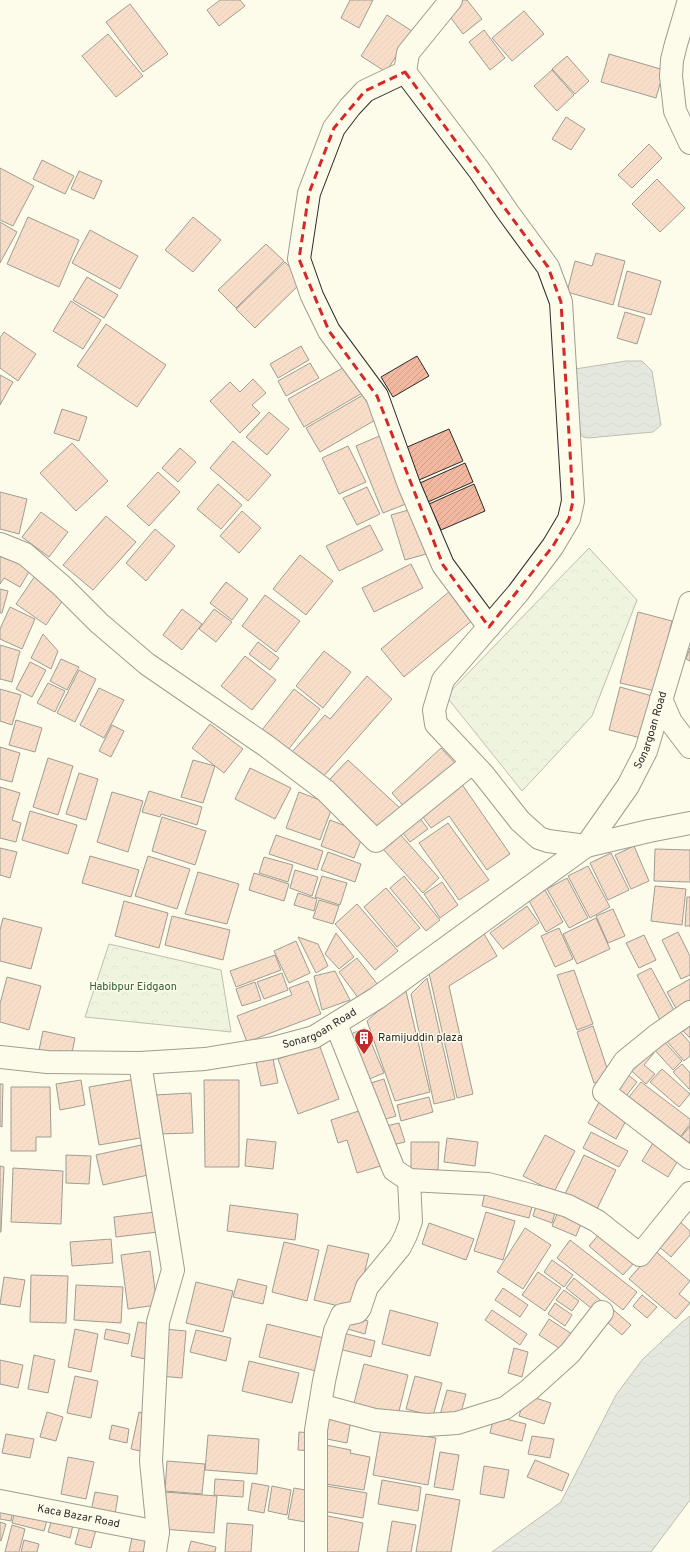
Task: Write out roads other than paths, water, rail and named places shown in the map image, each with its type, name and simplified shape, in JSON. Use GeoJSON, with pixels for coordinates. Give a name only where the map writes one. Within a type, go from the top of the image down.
{"type":"FeatureCollection","features":[{"type":"Feature","properties":{"kind":"street"},"geometry":{"type":"LineString","coordinates":[[451,0],[408,52],[405,72],[479,170],[506,211],[548,267],[561,302],[573,501],[568,519],[553,546],[518,593],[443,680],[434,710],[436,724],[483,774],[520,822],[539,838],[548,841],[586,846]]}},
{"type":"Feature","properties":{"kind":"street"},"geometry":{"type":"LineString","coordinates":[[685,2],[672,60],[671,76],[675,111],[690,143]]}},
{"type":"Feature","properties":{"kind":"street"},"geometry":{"type":"LineString","coordinates":[[405,72],[365,91],[350,107],[334,128],[309,193],[305,210],[299,259],[312,296],[329,331],[377,396],[409,485],[443,565],[489,627]]}},
{"type":"Feature","properties":{"kind":"street"},"geometry":{"type":"LineString","coordinates":[[0,544],[25,554],[62,586],[99,623],[147,664],[265,745],[326,791],[376,841],[472,763]]}},
{"type":"Feature","properties":{"kind":"street","name":"Sonargoan Road"},"geometry":{"type":"LineString","coordinates":[[0,1057],[48,1062],[140,1063],[205,1059],[273,1048],[314,1037],[377,998],[586,846],[628,786],[646,751],[690,603]]}},
{"type":"Feature","properties":{"kind":"street"},"geometry":{"type":"LineString","coordinates":[[661,699],[671,722],[690,747]]}},
{"type":"Feature","properties":{"kind":"street","name":"Sonargoan Road"},"geometry":{"type":"LineString","coordinates":[[586,846],[648,831],[690,823]]}},
{"type":"Feature","properties":{"kind":"street"},"geometry":{"type":"LineString","coordinates":[[690,1012],[657,1035],[625,1061],[604,1092],[690,1158]]}},
{"type":"Feature","properties":{"kind":"street"},"geometry":{"type":"LineString","coordinates":[[336,1024],[394,1170],[409,1180],[488,1184],[568,1206],[597,1221],[640,1255],[690,1193]]}},
{"type":"Feature","properties":{"kind":"street"},"geometry":{"type":"LineString","coordinates":[[140,1063],[172,1270],[158,1322],[151,1461],[156,1542]]}},
{"type":"Feature","properties":{"kind":"street"},"geometry":{"type":"LineString","coordinates":[[316,1552],[316,1430],[335,1331],[342,1315],[357,1312],[360,1308],[367,1287],[400,1247],[406,1235],[411,1221],[409,1180]]}},
{"type":"Feature","properties":{"kind":"street"},"geometry":{"type":"LineString","coordinates":[[320,1405],[375,1420],[427,1425],[457,1423],[505,1408],[529,1390],[570,1353],[602,1312]]}},
{"type":"Feature","properties":{"kind":"street","name":"Kaca Bazar Road"},"geometry":{"type":"LineString","coordinates":[[0,1501],[156,1542]]}},
{"type":"Feature","properties":{"kind":"water"},"geometry":{"type":"Polygon","coordinates":[[[626,361],[642,361],[652,371],[661,425],[653,432],[588,438],[583,437],[579,432],[575,369],[626,361]]]}},
{"type":"Feature","properties":{"kind":"water"},"geometry":{"type":"Polygon","coordinates":[[[690,1316],[690,1500],[651,1552],[492,1552],[561,1502],[616,1395],[642,1360],[690,1316]]]}},
{"type":"Feature","properties":{"kind":"place","name":"Ramijuddin plaza"},"geometry":{"type":"Point","coordinates":[364,1055]}},
{"type":"Feature","properties":{"kind":"park label","name":"Habibpur Eidgaon"},"geometry":{"type":"Point","coordinates":[133,987]}}]}
